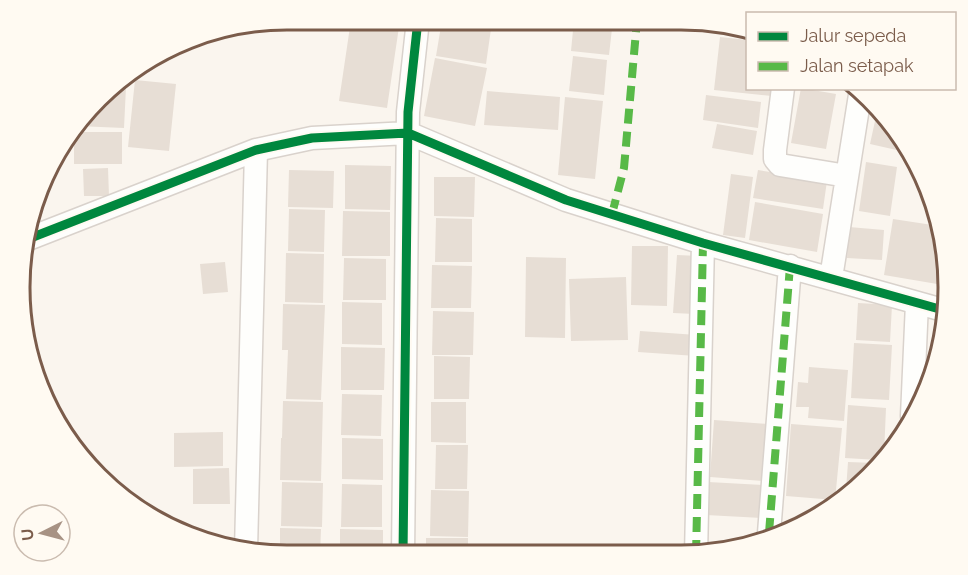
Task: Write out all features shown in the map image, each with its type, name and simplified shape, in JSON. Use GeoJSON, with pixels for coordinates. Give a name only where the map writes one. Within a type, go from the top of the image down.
{"type":"FeatureCollection","features":[{"type":"Feature","properties":{"kind":"street"},"geometry":{"type":"LineString","coordinates":[[403,545],[408,112],[417,30]]}},
{"type":"Feature","properties":{"kind":"street"},"geometry":{"type":"LineString","coordinates":[[783,90],[775,159],[780,165],[847,176]]}},
{"type":"Feature","properties":{"kind":"street"},"geometry":{"type":"LineString","coordinates":[[831,279],[859,102]]}},
{"type":"Feature","properties":{"kind":"street"},"geometry":{"type":"LineString","coordinates":[[35,236],[256,150],[312,138],[408,133],[566,200],[703,243],[937,308]]}},
{"type":"Feature","properties":{"kind":"street"},"geometry":{"type":"LineString","coordinates":[[246,542],[256,150]]}},
{"type":"Feature","properties":{"kind":"street"},"geometry":{"type":"LineString","coordinates":[[696,544],[703,243]]}},
{"type":"Feature","properties":{"kind":"street"},"geometry":{"type":"LineString","coordinates":[[769,529],[790,266]]}},
{"type":"Feature","properties":{"kind":"street"},"geometry":{"type":"LineString","coordinates":[[913,397],[917,303]]}},
{"type":"Feature","properties":{"kind":"building"},"geometry":{"type":"Polygon","coordinates":[[[350,30],[399,30],[387,108],[339,101],[350,30]]]}},
{"type":"Feature","properties":{"kind":"building"},"geometry":{"type":"Polygon","coordinates":[[[440,30],[491,30],[486,64],[436,56],[440,30]]]}},
{"type":"Feature","properties":{"kind":"building"},"geometry":{"type":"Polygon","coordinates":[[[573,30],[612,30],[609,55],[571,51],[573,30]]]}},
{"type":"Feature","properties":{"kind":"building"},"geometry":{"type":"Polygon","coordinates":[[[720,37],[746,40],[746,90],[773,90],[772,96],[714,90],[720,37]]]}},
{"type":"Feature","properties":{"kind":"building"},"geometry":{"type":"Polygon","coordinates":[[[573,56],[607,60],[604,95],[569,91],[573,56]]]}},
{"type":"Feature","properties":{"kind":"building"},"geometry":{"type":"Polygon","coordinates":[[[435,58],[487,68],[475,126],[424,116],[435,58]]]}},
{"type":"Feature","properties":{"kind":"building"},"geometry":{"type":"Polygon","coordinates":[[[135,80],[176,84],[169,151],[128,147],[135,80]]]}},
{"type":"Feature","properties":{"kind":"building"},"geometry":{"type":"Polygon","coordinates":[[[126,87],[124,128],[87,126],[105,105],[126,87]]]}},
{"type":"Feature","properties":{"kind":"building"},"geometry":{"type":"Polygon","coordinates":[[[801,90],[836,94],[826,149],[791,143],[801,90]]]}},
{"type":"Feature","properties":{"kind":"building"},"geometry":{"type":"Polygon","coordinates":[[[487,91],[560,97],[558,130],[484,125],[487,91]]]}},
{"type":"Feature","properties":{"kind":"building"},"geometry":{"type":"Polygon","coordinates":[[[706,95],[761,102],[758,128],[703,120],[706,95]]]}},
{"type":"Feature","properties":{"kind":"building"},"geometry":{"type":"Polygon","coordinates":[[[565,97],[603,101],[595,179],[558,175],[565,97]]]}},
{"type":"Feature","properties":{"kind":"building"},"geometry":{"type":"Polygon","coordinates":[[[875,120],[899,151],[870,144],[875,120]]]}},
{"type":"Feature","properties":{"kind":"building"},"geometry":{"type":"Polygon","coordinates":[[[717,124],[757,131],[753,155],[712,148],[717,124]]]}},
{"type":"Feature","properties":{"kind":"building"},"geometry":{"type":"Polygon","coordinates":[[[82,132],[122,132],[122,164],[74,164],[74,143],[82,132]]]}},
{"type":"Feature","properties":{"kind":"building"},"geometry":{"type":"Polygon","coordinates":[[[866,162],[897,167],[890,216],[859,211],[866,162]]]}},
{"type":"Feature","properties":{"kind":"building"},"geometry":{"type":"Polygon","coordinates":[[[345,165],[391,166],[390,210],[345,209],[345,165]]]}},
{"type":"Feature","properties":{"kind":"building"},"geometry":{"type":"Polygon","coordinates":[[[108,168],[109,196],[84,196],[83,169],[108,168]]]}},
{"type":"Feature","properties":{"kind":"building"},"geometry":{"type":"Polygon","coordinates":[[[289,170],[334,171],[333,208],[288,207],[289,170]]]}},
{"type":"Feature","properties":{"kind":"building"},"geometry":{"type":"Polygon","coordinates":[[[758,170],[827,181],[823,209],[753,198],[758,170]]]}},
{"type":"Feature","properties":{"kind":"building"},"geometry":{"type":"Polygon","coordinates":[[[731,174],[753,177],[745,238],[723,235],[731,174]]]}},
{"type":"Feature","properties":{"kind":"building"},"geometry":{"type":"Polygon","coordinates":[[[434,177],[475,177],[474,217],[434,216],[434,177]]]}},
{"type":"Feature","properties":{"kind":"building"},"geometry":{"type":"Polygon","coordinates":[[[755,202],[823,214],[817,252],[749,240],[755,202]]]}},
{"type":"Feature","properties":{"kind":"building"},"geometry":{"type":"Polygon","coordinates":[[[289,209],[325,210],[324,252],[288,251],[289,209]]]}},
{"type":"Feature","properties":{"kind":"building"},"geometry":{"type":"Polygon","coordinates":[[[343,211],[390,212],[390,256],[342,256],[343,211]]]}},
{"type":"Feature","properties":{"kind":"building"},"geometry":{"type":"Polygon","coordinates":[[[436,218],[472,219],[472,262],[435,262],[436,218]]]}},
{"type":"Feature","properties":{"kind":"building"},"geometry":{"type":"Polygon","coordinates":[[[893,219],[930,225],[936,254],[938,284],[884,275],[893,219]]]}},
{"type":"Feature","properties":{"kind":"building"},"geometry":{"type":"Polygon","coordinates":[[[849,227],[884,230],[882,260],[847,258],[849,227]]]}},
{"type":"Feature","properties":{"kind":"building"},"geometry":{"type":"Polygon","coordinates":[[[632,246],[668,246],[667,306],[631,305],[632,246]]]}},
{"type":"Feature","properties":{"kind":"building"},"geometry":{"type":"Polygon","coordinates":[[[286,253],[324,254],[323,303],[285,302],[286,253]]]}},
{"type":"Feature","properties":{"kind":"building"},"geometry":{"type":"Polygon","coordinates":[[[677,255],[699,256],[695,314],[673,313],[677,255]]]}},
{"type":"Feature","properties":{"kind":"building"},"geometry":{"type":"Polygon","coordinates":[[[526,257],[566,258],[565,338],[525,337],[526,257]]]}},
{"type":"Feature","properties":{"kind":"building"},"geometry":{"type":"Polygon","coordinates":[[[344,258],[386,259],[386,300],[343,300],[344,258]]]}},
{"type":"Feature","properties":{"kind":"building"},"geometry":{"type":"Polygon","coordinates":[[[225,262],[228,292],[203,294],[200,264],[225,262]]]}},
{"type":"Feature","properties":{"kind":"building"},"geometry":{"type":"Polygon","coordinates":[[[432,265],[472,266],[471,308],[431,308],[432,265]]]}},
{"type":"Feature","properties":{"kind":"building"},"geometry":{"type":"Polygon","coordinates":[[[626,277],[628,340],[571,341],[569,279],[626,277]]]}},
{"type":"Feature","properties":{"kind":"building"},"geometry":{"type":"Polygon","coordinates":[[[342,302],[382,303],[382,345],[342,344],[342,302]]]}},
{"type":"Feature","properties":{"kind":"building"},"geometry":{"type":"Polygon","coordinates":[[[858,303],[892,305],[890,342],[856,340],[858,303]]]}},
{"type":"Feature","properties":{"kind":"building"},"geometry":{"type":"Polygon","coordinates":[[[283,304],[325,305],[321,400],[286,399],[288,350],[282,350],[283,304]]]}},
{"type":"Feature","properties":{"kind":"building"},"geometry":{"type":"Polygon","coordinates":[[[433,311],[474,312],[473,355],[432,355],[433,311]]]}},
{"type":"Feature","properties":{"kind":"building"},"geometry":{"type":"Polygon","coordinates":[[[640,331],[697,335],[696,356],[638,352],[640,331]]]}},
{"type":"Feature","properties":{"kind":"building"},"geometry":{"type":"Polygon","coordinates":[[[854,343],[892,345],[889,400],[851,398],[854,343]]]}},
{"type":"Feature","properties":{"kind":"building"},"geometry":{"type":"Polygon","coordinates":[[[341,347],[385,348],[384,390],[341,390],[341,347]]]}},
{"type":"Feature","properties":{"kind":"building"},"geometry":{"type":"Polygon","coordinates":[[[434,356],[470,357],[469,399],[434,399],[434,356]]]}},
{"type":"Feature","properties":{"kind":"building"},"geometry":{"type":"Polygon","coordinates":[[[809,367],[848,370],[844,421],[808,418],[809,407],[796,407],[798,382],[808,383],[809,367]]]}},
{"type":"Feature","properties":{"kind":"building"},"geometry":{"type":"Polygon","coordinates":[[[342,394],[382,395],[381,436],[341,435],[342,394]]]}},
{"type":"Feature","properties":{"kind":"building"},"geometry":{"type":"Polygon","coordinates":[[[283,401],[323,402],[321,481],[280,480],[281,438],[309,439],[282,438],[283,401]]]}},
{"type":"Feature","properties":{"kind":"building"},"geometry":{"type":"Polygon","coordinates":[[[431,402],[466,402],[466,443],[431,442],[431,402]]]}},
{"type":"Feature","properties":{"kind":"building"},"geometry":{"type":"Polygon","coordinates":[[[848,405],[886,408],[884,445],[872,460],[845,458],[848,405]]]}},
{"type":"Feature","properties":{"kind":"building"},"geometry":{"type":"Polygon","coordinates":[[[714,420],[767,424],[763,481],[710,477],[714,420]]]}},
{"type":"Feature","properties":{"kind":"building"},"geometry":{"type":"Polygon","coordinates":[[[791,424],[842,428],[836,493],[827,499],[786,496],[791,424]]]}},
{"type":"Feature","properties":{"kind":"building"},"geometry":{"type":"Polygon","coordinates":[[[223,432],[223,466],[174,467],[174,433],[223,432]]]}},
{"type":"Feature","properties":{"kind":"building"},"geometry":{"type":"Polygon","coordinates":[[[342,438],[383,439],[383,480],[342,479],[342,438]]]}},
{"type":"Feature","properties":{"kind":"building"},"geometry":{"type":"Polygon","coordinates":[[[436,445],[468,445],[467,489],[435,489],[436,445]]]}},
{"type":"Feature","properties":{"kind":"building"},"geometry":{"type":"Polygon","coordinates":[[[848,462],[869,463],[863,470],[846,484],[848,462]]]}},
{"type":"Feature","properties":{"kind":"building"},"geometry":{"type":"Polygon","coordinates":[[[229,468],[230,504],[193,504],[193,469],[229,468]]]}},
{"type":"Feature","properties":{"kind":"building"},"geometry":{"type":"Polygon","coordinates":[[[282,482],[323,483],[322,527],[281,526],[282,482]]]}},
{"type":"Feature","properties":{"kind":"building"},"geometry":{"type":"Polygon","coordinates":[[[708,482],[763,485],[762,518],[706,515],[708,482]]]}},
{"type":"Feature","properties":{"kind":"building"},"geometry":{"type":"Polygon","coordinates":[[[342,484],[382,485],[382,527],[341,527],[342,484]]]}},
{"type":"Feature","properties":{"kind":"building"},"geometry":{"type":"Polygon","coordinates":[[[431,490],[469,491],[468,537],[430,536],[431,490]]]}},
{"type":"Feature","properties":{"kind":"building"},"geometry":{"type":"Polygon","coordinates":[[[280,528],[321,529],[320,545],[280,545],[280,528]]]}},
{"type":"Feature","properties":{"kind":"building"},"geometry":{"type":"Polygon","coordinates":[[[340,529],[383,530],[383,545],[340,545],[340,529]]]}},
{"type":"Feature","properties":{"kind":"building"},"geometry":{"type":"Polygon","coordinates":[[[426,538],[468,538],[468,545],[426,545],[426,538]]]}},
{"type":"Feature","properties":{"kind":"marked path"},"geometry":{"type":"LineString","coordinates":[[612,214],[624,168],[636,30]]}},
{"type":"Feature","properties":{"kind":"marked path"},"geometry":{"type":"LineString","coordinates":[[696,544],[703,243]]}},
{"type":"Feature","properties":{"kind":"marked path"},"geometry":{"type":"LineString","coordinates":[[769,529],[790,266]]}},
{"type":"Feature","properties":{"kind":"cycle path"},"geometry":{"type":"LineString","coordinates":[[403,545],[408,112],[417,30]]}},
{"type":"Feature","properties":{"kind":"cycle path"},"geometry":{"type":"LineString","coordinates":[[35,236],[256,150],[312,138],[408,133],[566,200],[703,243],[937,308]]}}]}
